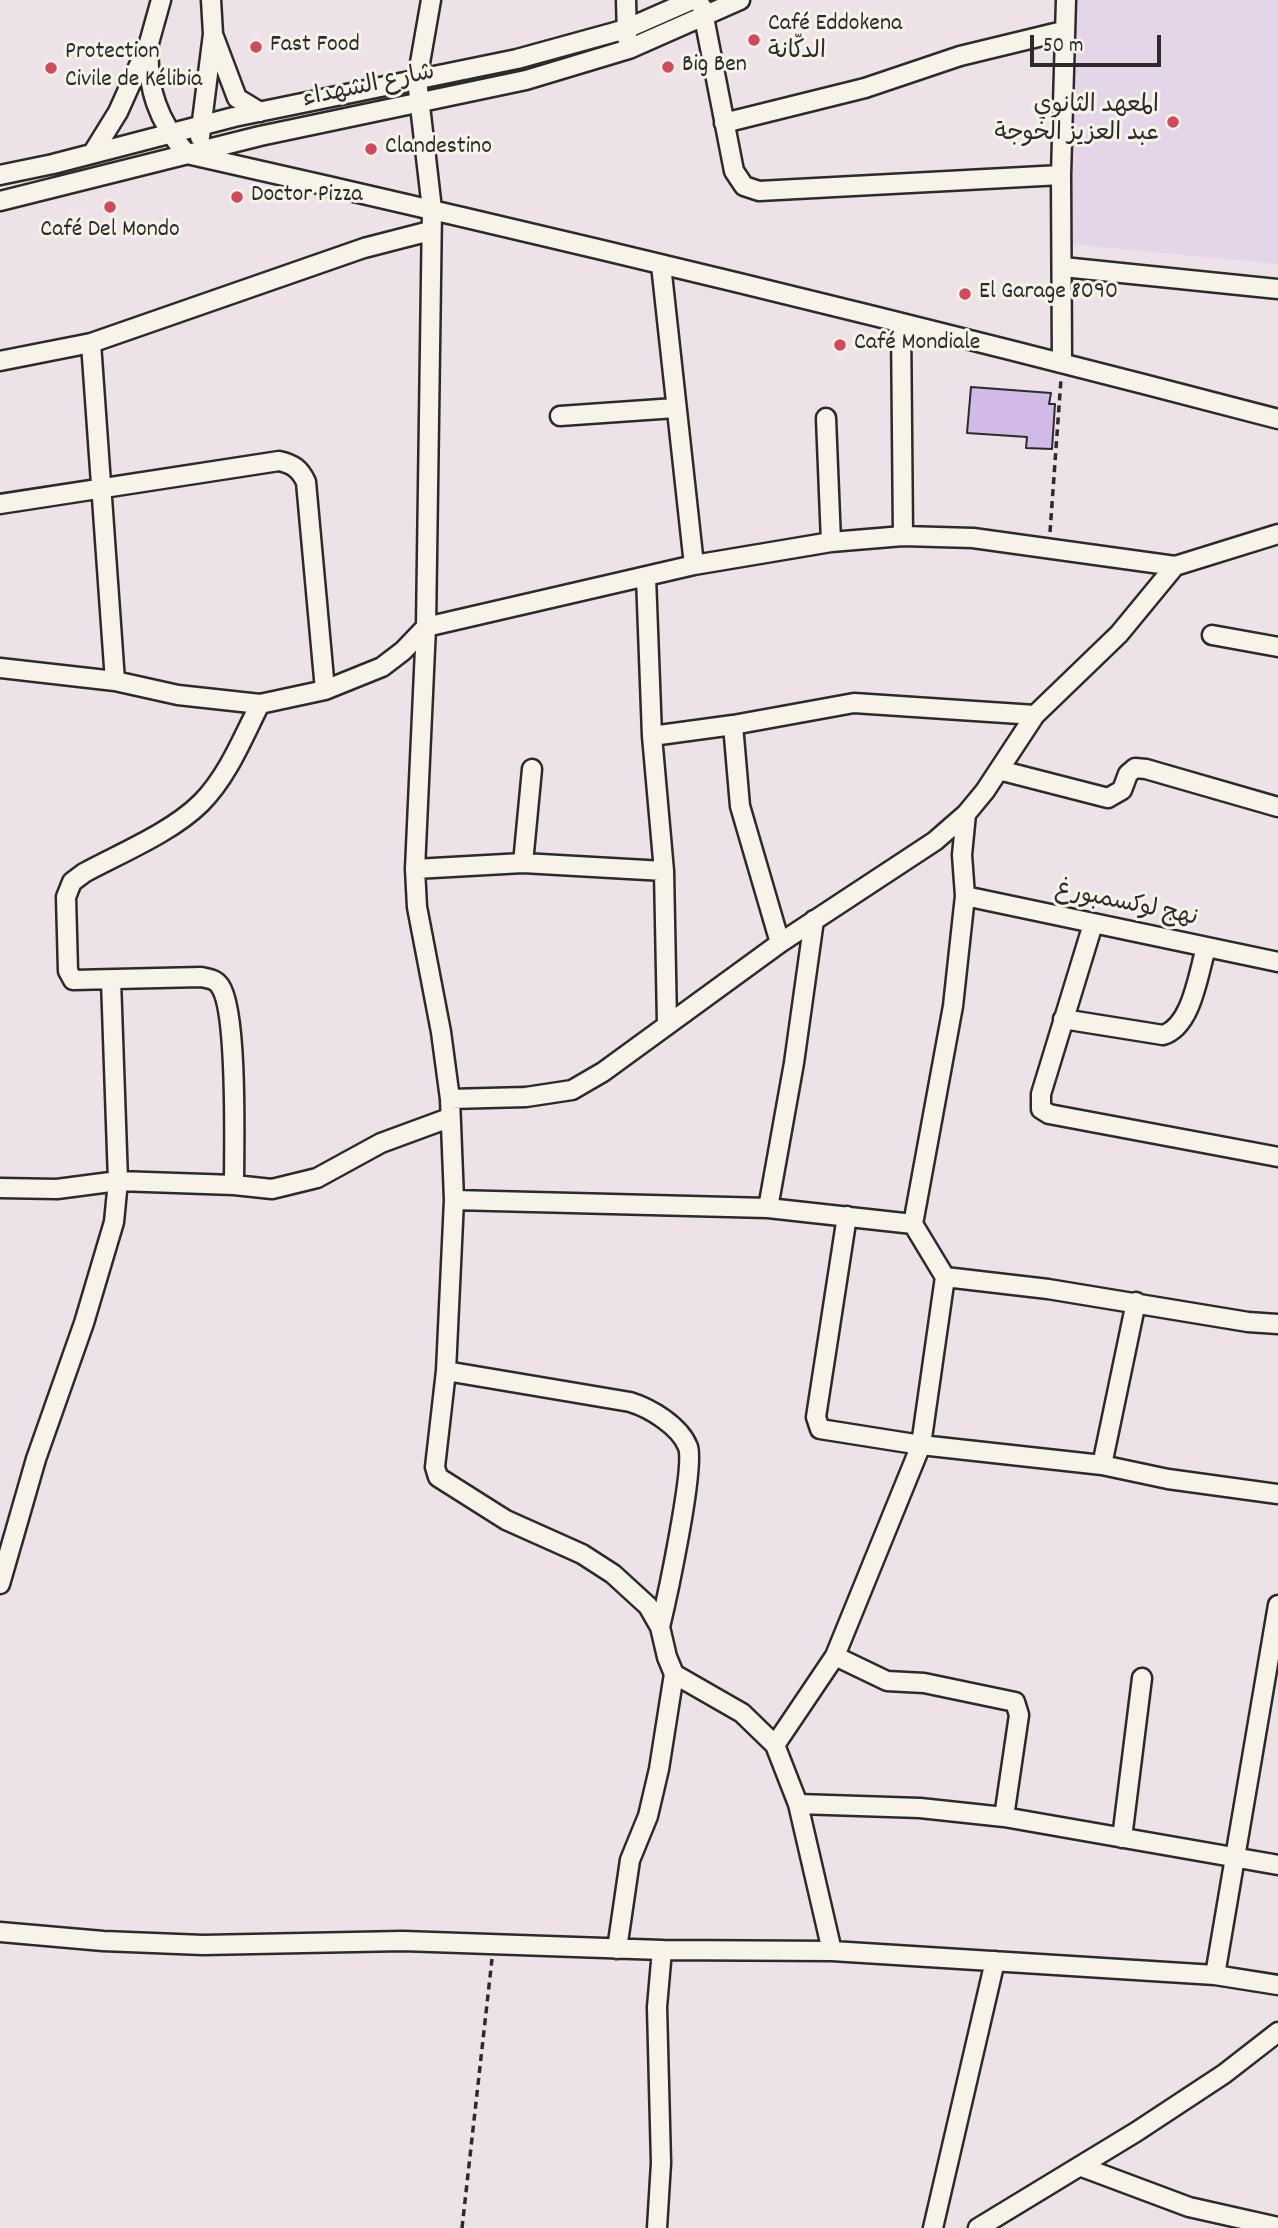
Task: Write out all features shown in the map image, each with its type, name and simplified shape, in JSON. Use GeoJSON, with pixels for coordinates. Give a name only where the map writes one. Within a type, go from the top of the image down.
{"type":"FeatureCollection","features":[{"type":"Feature","properties":{"kind":"street"},"geometry":{"type":"LineString","coordinates":[[92,154],[118,112],[149,43],[161,0]]}},
{"type":"Feature","properties":{"kind":"street"},"geometry":{"type":"LineString","coordinates":[[193,153],[200,126],[213,34],[212,0]]}},
{"type":"Feature","properties":{"kind":"street"},"geometry":{"type":"LineString","coordinates":[[431,0],[417,80],[432,209],[426,627],[415,869],[417,907],[441,1032],[450,1099],[454,1200],[446,1371],[435,1460],[438,1478],[506,1520],[582,1554],[613,1574],[648,1606],[660,1627],[674,1674],[655,1789],[630,1860],[617,1949]]}},
{"type":"Feature","properties":{"kind":"street"},"geometry":{"type":"LineString","coordinates":[[626,0],[629,49]]}},
{"type":"Feature","properties":{"kind":"street","name":"شارع الشهداء"},"geometry":{"type":"LineString","coordinates":[[0,175],[260,112],[465,71],[626,29],[692,0]]}},
{"type":"Feature","properties":{"kind":"street","name":"شارع الشهداء"},"geometry":{"type":"LineString","coordinates":[[0,201],[193,153],[526,80],[629,49],[703,9],[740,0]]}},
{"type":"Feature","properties":{"kind":"street"},"geometry":{"type":"LineString","coordinates":[[1062,363],[1061,175],[1063,31],[1066,0]]}},
{"type":"Feature","properties":{"kind":"street"},"geometry":{"type":"LineString","coordinates":[[703,9],[723,123],[738,180],[744,186],[759,191],[1061,175]]}},
{"type":"Feature","properties":{"kind":"street"},"geometry":{"type":"LineString","coordinates":[[723,123],[864,88],[960,56],[1063,31]]}},
{"type":"Feature","properties":{"kind":"street"},"geometry":{"type":"LineString","coordinates":[[213,34],[237,98],[260,112]]}},
{"type":"Feature","properties":{"kind":"street"},"geometry":{"type":"LineString","coordinates":[[149,43],[149,80],[169,134],[193,153],[901,323],[1278,419]]}},
{"type":"Feature","properties":{"kind":"street"},"geometry":{"type":"LineString","coordinates":[[465,71],[468,91]]}},
{"type":"Feature","properties":{"kind":"street"},"geometry":{"type":"LineString","coordinates":[[0,213],[23,196],[53,164]]}},
{"type":"Feature","properties":{"kind":"street"},"geometry":{"type":"LineString","coordinates":[[0,361],[91,343],[364,248],[430,231]]}},
{"type":"Feature","properties":{"kind":"street"},"geometry":{"type":"LineString","coordinates":[[661,265],[694,565]]}},
{"type":"Feature","properties":{"kind":"street"},"geometry":{"type":"LineString","coordinates":[[1063,267],[1278,289]]}},
{"type":"Feature","properties":{"kind":"street"},"geometry":{"type":"LineString","coordinates":[[901,323],[904,536]]}},
{"type":"Feature","properties":{"kind":"street"},"geometry":{"type":"LineString","coordinates":[[91,343],[115,681]]}},
{"type":"Feature","properties":{"kind":"street"},"geometry":{"type":"LineString","coordinates":[[560,416],[675,408]]}},
{"type":"Feature","properties":{"kind":"street"},"geometry":{"type":"LineString","coordinates":[[826,418],[831,542]]}},
{"type":"Feature","properties":{"kind":"street"},"geometry":{"type":"LineString","coordinates":[[0,504],[279,461],[298,468],[306,482],[326,690]]}},
{"type":"Feature","properties":{"kind":"street"},"geometry":{"type":"LineString","coordinates":[[0,668],[115,681],[178,695],[260,704],[326,690],[382,667],[403,651],[426,627],[694,565],[831,542],[904,536],[973,538],[1049,546],[1175,566],[1278,534]]}},
{"type":"Feature","properties":{"kind":"street"},"geometry":{"type":"LineString","coordinates":[[450,1099],[526,1097],[572,1090],[603,1072],[780,943],[935,841],[966,814],[1035,715],[1119,634],[1175,566]]}},
{"type":"Feature","properties":{"kind":"street"},"geometry":{"type":"LineString","coordinates":[[646,577],[652,736],[664,871],[667,1023]]}},
{"type":"Feature","properties":{"kind":"street"},"geometry":{"type":"LineString","coordinates":[[1212,635],[1278,647]]}},
{"type":"Feature","properties":{"kind":"street"},"geometry":{"type":"LineString","coordinates":[[652,736],[733,725],[854,703],[1035,715]]}},
{"type":"Feature","properties":{"kind":"street"},"geometry":{"type":"LineString","coordinates":[[234,1185],[234,1086],[226,1002],[221,988],[213,979],[201,977],[74,980],[69,976],[68,888],[84,873],[184,817],[201,803],[226,771],[260,704]]}},
{"type":"Feature","properties":{"kind":"street"},"geometry":{"type":"LineString","coordinates":[[733,725],[740,806],[780,943]]}},
{"type":"Feature","properties":{"kind":"street"},"geometry":{"type":"LineString","coordinates":[[999,770],[1108,798],[1122,790],[1128,774],[1135,768],[1146,769],[1278,807]]}},
{"type":"Feature","properties":{"kind":"street"},"geometry":{"type":"LineString","coordinates":[[523,863],[533,769]]}},
{"type":"Feature","properties":{"kind":"street"},"geometry":{"type":"LineString","coordinates":[[775,1745],[835,1656],[921,1445],[945,1277],[913,1224],[953,1006],[965,896],[962,855],[966,814]]}},
{"type":"Feature","properties":{"kind":"street"},"geometry":{"type":"LineString","coordinates":[[415,869],[523,863],[664,871]]}},
{"type":"Feature","properties":{"kind":"street","name":"نهج لوكسمبورغ"},"geometry":{"type":"LineString","coordinates":[[965,896],[1278,962]]}},
{"type":"Feature","properties":{"kind":"street"},"geometry":{"type":"LineString","coordinates":[[768,1208],[794,1063],[814,920]]}},
{"type":"Feature","properties":{"kind":"street"},"geometry":{"type":"LineString","coordinates":[[1093,923],[1039,1102],[1044,1111],[1278,1157]]}},
{"type":"Feature","properties":{"kind":"street"},"geometry":{"type":"LineString","coordinates":[[1063,1019],[1163,1035],[1172,1032],[1183,1021],[1206,948]]}},
{"type":"Feature","properties":{"kind":"street"},"geometry":{"type":"LineString","coordinates":[[0,1584],[36,1459],[84,1323],[111,1235],[118,1181],[111,980]]}},
{"type":"Feature","properties":{"kind":"street"},"geometry":{"type":"LineString","coordinates":[[0,1188],[57,1189],[118,1181],[272,1189],[317,1178],[381,1143],[449,1118]]}},
{"type":"Feature","properties":{"kind":"street"},"geometry":{"type":"LineString","coordinates":[[454,1200],[768,1208],[913,1224]]}},
{"type":"Feature","properties":{"kind":"street"},"geometry":{"type":"LineString","coordinates":[[847,1216],[816,1424],[825,1431],[921,1445],[1102,1465],[1168,1479],[1278,1494]]}},
{"type":"Feature","properties":{"kind":"street"},"geometry":{"type":"LineString","coordinates":[[945,1277],[1136,1302],[1248,1322],[1278,1324]]}},
{"type":"Feature","properties":{"kind":"street"},"geometry":{"type":"LineString","coordinates":[[1102,1465],[1136,1302]]}},
{"type":"Feature","properties":{"kind":"street"},"geometry":{"type":"LineString","coordinates":[[446,1371],[630,1402],[646,1407],[683,1439],[690,1458],[672,1575],[660,1627]]}},
{"type":"Feature","properties":{"kind":"street"},"geometry":{"type":"LineString","coordinates":[[1215,1975],[1237,1859],[1278,1605]]}},
{"type":"Feature","properties":{"kind":"street"},"geometry":{"type":"LineString","coordinates":[[835,1656],[887,1681],[924,1683],[1016,1702],[1019,1714],[1004,1817]]}},
{"type":"Feature","properties":{"kind":"street"},"geometry":{"type":"LineString","coordinates":[[674,1674],[742,1713],[775,1745],[798,1804],[832,1951]]}},
{"type":"Feature","properties":{"kind":"street"},"geometry":{"type":"LineString","coordinates":[[1122,1838],[1142,1678]]}},
{"type":"Feature","properties":{"kind":"street"},"geometry":{"type":"LineString","coordinates":[[798,1804],[920,1808],[1004,1817],[1278,1865]]}},
{"type":"Feature","properties":{"kind":"street"},"geometry":{"type":"LineString","coordinates":[[0,1933],[203,1945],[340,1941],[662,1950],[832,1951],[1215,1975],[1278,1985]]}},
{"type":"Feature","properties":{"kind":"street"},"geometry":{"type":"LineString","coordinates":[[657,2228],[662,2163],[657,1984],[662,1950]]}},
{"type":"Feature","properties":{"kind":"street"},"geometry":{"type":"LineString","coordinates":[[933,2228],[995,1961]]}},
{"type":"Feature","properties":{"kind":"street"},"geometry":{"type":"LineString","coordinates":[[978,2228],[1082,2167],[1224,2074],[1278,2032]]}},
{"type":"Feature","properties":{"kind":"street"},"geometry":{"type":"LineString","coordinates":[[1082,2167],[1189,2207],[1278,2227]]}},
{"type":"Feature","properties":{"kind":"path"},"geometry":{"type":"LineString","coordinates":[[1049,546],[1062,363]]}},
{"type":"Feature","properties":{"kind":"path"},"geometry":{"type":"LineString","coordinates":[[462,2228],[494,1944]]}},
{"type":"Feature","properties":{"kind":"shaded area","name":"المعهد الثانوي عبد العزيز الخوجة"},"geometry":{"type":"Polygon","coordinates":[[[1070,0],[1278,0],[1278,264],[1068,244],[1070,0]]]}},
{"type":"Feature","properties":{"kind":"building"},"geometry":{"type":"Polygon","coordinates":[[[971,387],[1051,393],[1049,404],[1055,404],[1052,449],[1026,448],[1027,437],[967,433],[971,387]]]}},
{"type":"Feature","properties":{"kind":"place","name":"Café Eddokena الدكّانة"},"geometry":{"type":"Point","coordinates":[754,40]}},
{"type":"Feature","properties":{"kind":"place","name":"Fast Food"},"geometry":{"type":"Point","coordinates":[256,47]}},
{"type":"Feature","properties":{"kind":"place","name":"Big Ben"},"geometry":{"type":"Point","coordinates":[668,67]}},
{"type":"Feature","properties":{"kind":"place","name":"Protection Civile de Kélibia"},"geometry":{"type":"Point","coordinates":[51,68]}},
{"type":"Feature","properties":{"kind":"place","name":"المعهد الثانوي عبد العزيز الخوجة"},"geometry":{"type":"Point","coordinates":[1173,122]}},
{"type":"Feature","properties":{"kind":"place","name":"Clandestino"},"geometry":{"type":"Point","coordinates":[371,149]}},
{"type":"Feature","properties":{"kind":"place","name":"Doctor Pizza"},"geometry":{"type":"Point","coordinates":[237,197]}},
{"type":"Feature","properties":{"kind":"place","name":"Café Del Mondo"},"geometry":{"type":"Point","coordinates":[110,207]}},
{"type":"Feature","properties":{"kind":"place","name":"El Garage 8090"},"geometry":{"type":"Point","coordinates":[965,294]}},
{"type":"Feature","properties":{"kind":"place","name":"Café Mondiale"},"geometry":{"type":"Point","coordinates":[840,345]}}]}
